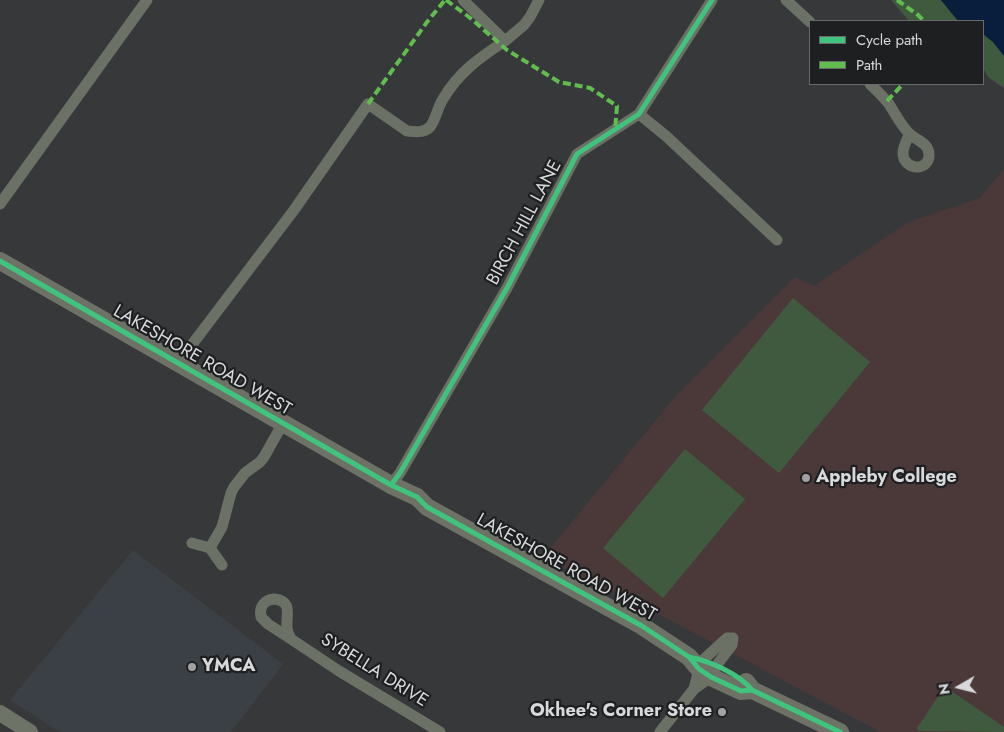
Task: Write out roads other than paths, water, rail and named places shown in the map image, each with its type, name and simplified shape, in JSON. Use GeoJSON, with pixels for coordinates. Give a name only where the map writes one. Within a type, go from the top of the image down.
{"type":"FeatureCollection","features":[{"type":"Feature","properties":{"kind":"main road","name":"LAKESHORE ROAD WEST"},"geometry":{"type":"LineString","coordinates":[[1,265],[392,485],[417,497],[427,507],[642,626],[704,666],[746,683],[752,690],[840,732]]}},
{"type":"Feature","properties":{"kind":"main road"},"geometry":{"type":"LineString","coordinates":[[0,713],[30,732]]}},
{"type":"Feature","properties":{"kind":"street"},"geometry":{"type":"LineString","coordinates":[[0,204],[147,0]]}},
{"type":"Feature","properties":{"kind":"street"},"geometry":{"type":"LineString","coordinates":[[463,0],[505,41]]}},
{"type":"Feature","properties":{"kind":"street"},"geometry":{"type":"LineString","coordinates":[[178,364],[294,210],[368,104],[407,131],[423,131],[430,127],[441,102],[459,76],[524,25],[539,0]]}},
{"type":"Feature","properties":{"kind":"street","name":"BIRCH HILL LANE"},"geometry":{"type":"LineString","coordinates":[[392,485],[502,297],[578,154],[639,114],[712,0]]}},
{"type":"Feature","properties":{"kind":"street"},"geometry":{"type":"LineString","coordinates":[[786,0],[809,21]]}},
{"type":"Feature","properties":{"kind":"street"},"geometry":{"type":"LineString","coordinates":[[871,85],[887,101],[909,135]]}},
{"type":"Feature","properties":{"kind":"street"},"geometry":{"type":"LineString","coordinates":[[639,114],[666,136],[777,240]]}},
{"type":"Feature","properties":{"kind":"street"},"geometry":{"type":"LineString","coordinates":[[210,548],[226,517],[234,487],[245,473],[264,457],[283,423]]}},
{"type":"Feature","properties":{"kind":"street"},"geometry":{"type":"LineString","coordinates":[[192,543],[210,548],[222,565]]}},
{"type":"Feature","properties":{"kind":"street","name":"SYBELLA DRIVE"},"geometry":{"type":"LineString","coordinates":[[291,639],[440,732]]}},
{"type":"Feature","properties":{"kind":"street"},"geometry":{"type":"LineString","coordinates":[[660,732],[694,689],[704,666]]}},
{"type":"Feature","properties":{"kind":"water"},"geometry":{"type":"Polygon","coordinates":[[[941,0],[1004,0],[1004,56],[993,42],[984,35],[984,20],[957,20],[941,0]]]}},
{"type":"Feature","properties":{"kind":"place","name":"Appleby College"},"geometry":{"type":"Point","coordinates":[806,478]}},
{"type":"Feature","properties":{"kind":"place","name":"YMCA"},"geometry":{"type":"Point","coordinates":[192,667]}},
{"type":"Feature","properties":{"kind":"place","name":"Okhee's Corner Store"},"geometry":{"type":"Point","coordinates":[722,712]}}]}
